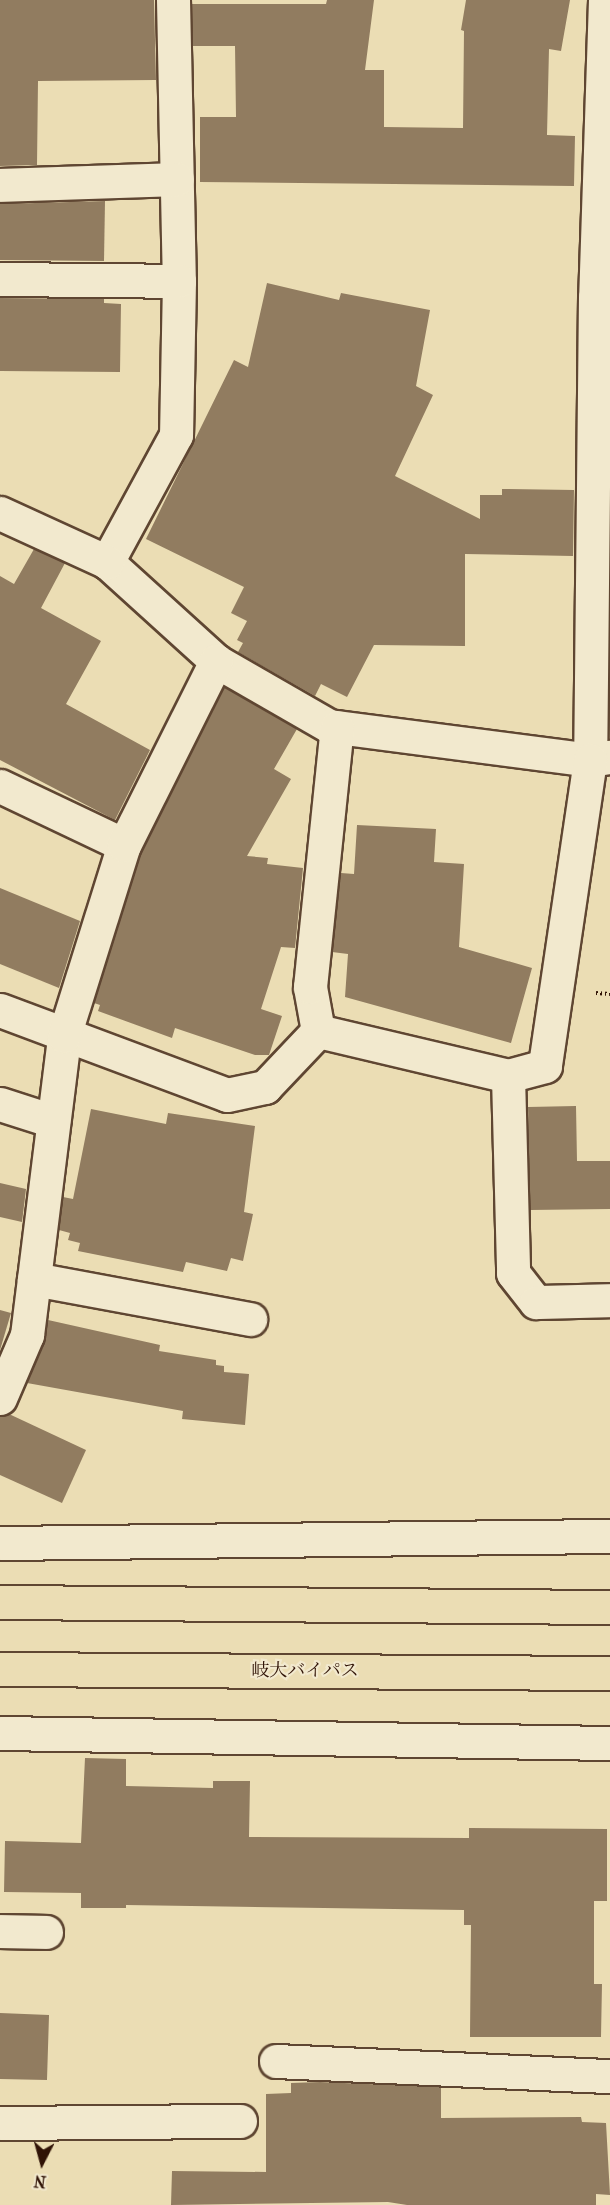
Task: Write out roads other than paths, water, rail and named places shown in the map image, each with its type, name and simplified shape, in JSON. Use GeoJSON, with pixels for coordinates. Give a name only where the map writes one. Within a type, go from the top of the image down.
{"type":"FeatureCollection","features":[{"type":"Feature","properties":{"kind":"highway"},"geometry":{"type":"LineString","coordinates":[[0,1602],[610,1607]]}},
{"type":"Feature","properties":{"kind":"highway","name":"岐大バイパス"},"geometry":{"type":"LineString","coordinates":[[0,1668],[610,1673]]}},
{"type":"Feature","properties":{"kind":"street"},"geometry":{"type":"LineString","coordinates":[[108,562],[176,435],[179,281],[173,0]]}},
{"type":"Feature","properties":{"kind":"street"},"geometry":{"type":"LineString","coordinates":[[318,1031],[508,1076],[545,1066],[600,758],[605,0]]}},
{"type":"Feature","properties":{"kind":"street"},"geometry":{"type":"LineString","coordinates":[[0,185],[177,179]]}},
{"type":"Feature","properties":{"kind":"street"},"geometry":{"type":"LineString","coordinates":[[0,279],[179,281]]}},
{"type":"Feature","properties":{"kind":"street"},"geometry":{"type":"LineString","coordinates":[[0,513],[108,562],[216,661],[336,727],[600,758]]}},
{"type":"Feature","properties":{"kind":"street"},"geometry":{"type":"LineString","coordinates":[[0,1398],[8,1361],[27,1335],[64,1036],[124,845],[216,661]]}},
{"type":"Feature","properties":{"kind":"street"},"geometry":{"type":"LineString","coordinates":[[318,1031],[310,987],[336,727]]}},
{"type":"Feature","properties":{"kind":"street"},"geometry":{"type":"LineString","coordinates":[[0,786],[124,845]]}},
{"type":"Feature","properties":{"kind":"street"},"geometry":{"type":"LineString","coordinates":[[0,1010],[64,1036],[227,1095],[265,1087],[318,1031]]}},
{"type":"Feature","properties":{"kind":"street"},"geometry":{"type":"LineString","coordinates":[[508,1076],[513,1273],[536,1302],[610,1300]]}},
{"type":"Feature","properties":{"kind":"street"},"geometry":{"type":"LineString","coordinates":[[0,1104],[53,1121]]}},
{"type":"Feature","properties":{"kind":"street"},"geometry":{"type":"LineString","coordinates":[[34,1279],[250,1319]]}},
{"type":"Feature","properties":{"kind":"street"},"geometry":{"type":"LineString","coordinates":[[0,1543],[610,1536]]}},
{"type":"Feature","properties":{"kind":"street"},"geometry":{"type":"LineString","coordinates":[[0,1733],[610,1743]]}},
{"type":"Feature","properties":{"kind":"street"},"geometry":{"type":"LineString","coordinates":[[0,1931],[46,1932]]}},
{"type":"Feature","properties":{"kind":"street"},"geometry":{"type":"LineString","coordinates":[[276,2061],[610,2076]]}},
{"type":"Feature","properties":{"kind":"street"},"geometry":{"type":"LineString","coordinates":[[0,2123],[240,2121]]}}]}
